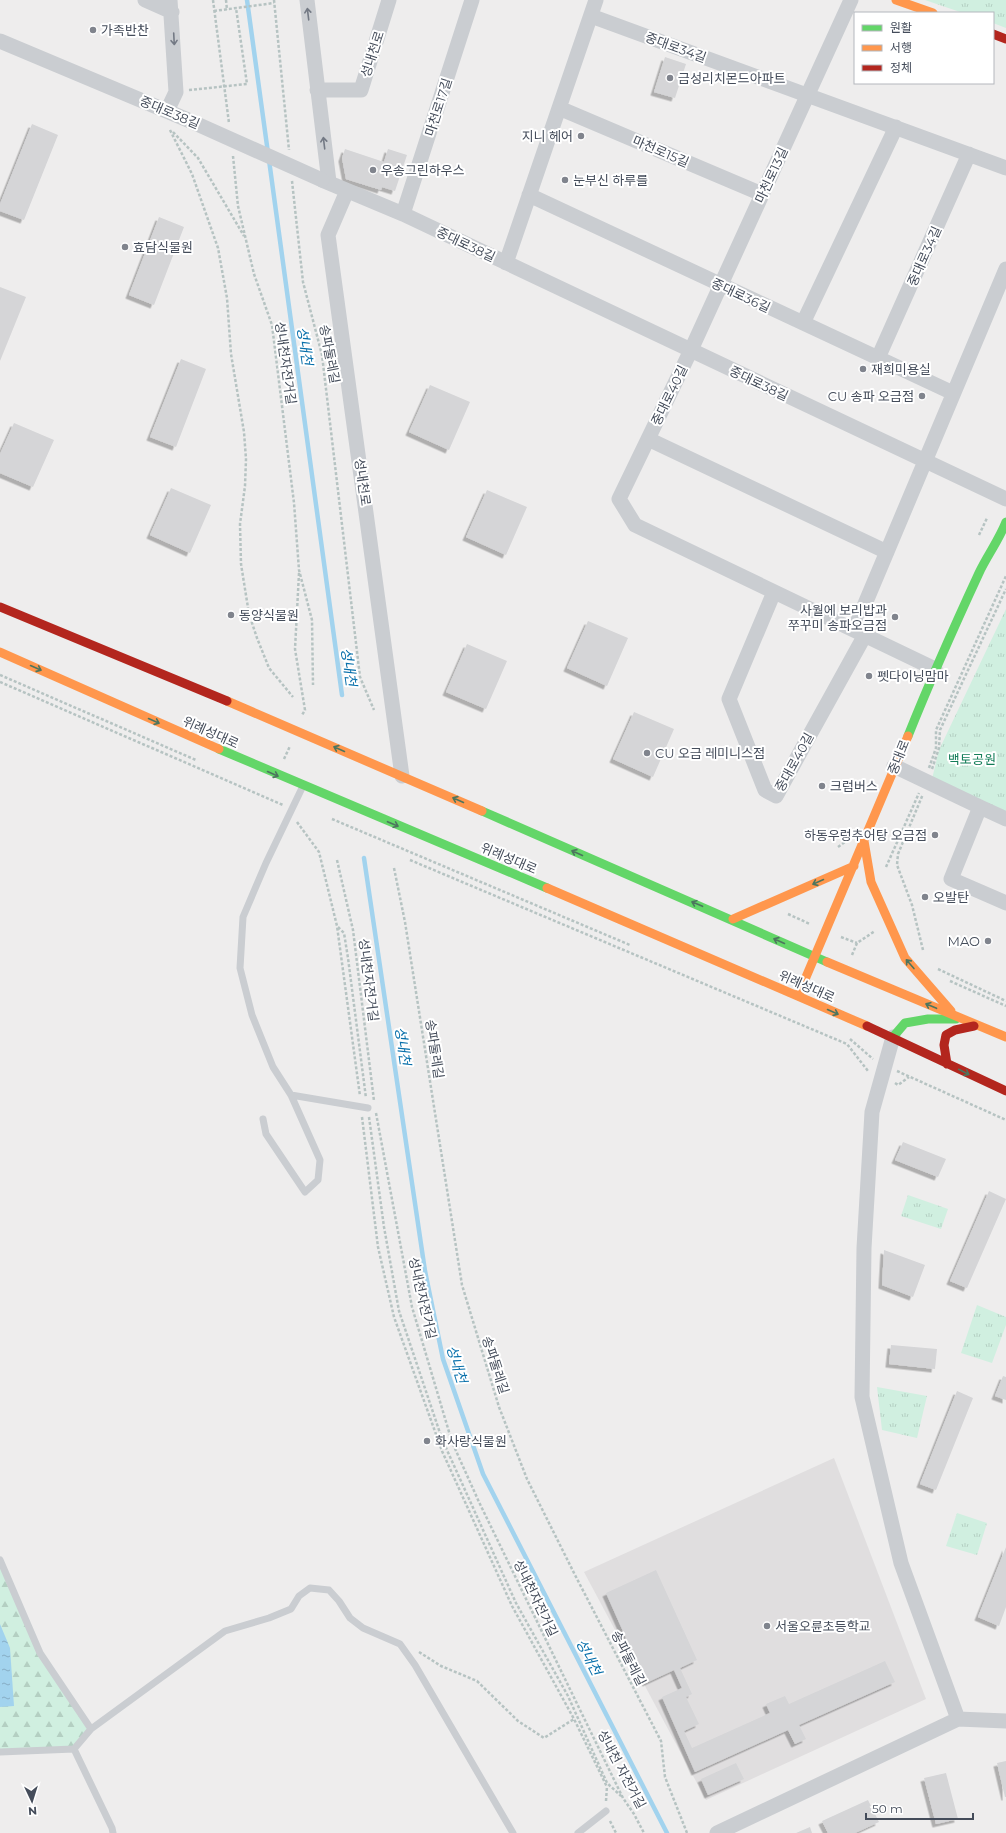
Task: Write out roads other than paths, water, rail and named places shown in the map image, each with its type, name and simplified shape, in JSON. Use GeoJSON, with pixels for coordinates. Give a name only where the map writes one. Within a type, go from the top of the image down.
{"type":"FeatureCollection","features":[{"type":"Feature","properties":{"kind":"main road"},"geometry":{"type":"LineString","coordinates":[[896,0],[930,12]]}},
{"type":"Feature","properties":{"kind":"main road"},"geometry":{"type":"LineString","coordinates":[[994,34],[1006,39]]}},
{"type":"Feature","properties":{"kind":"main road","name":"중대로"},"geometry":{"type":"LineString","coordinates":[[798,996],[854,866],[935,669],[980,572],[1000,537],[1006,522]]}},
{"type":"Feature","properties":{"kind":"main road"},"geometry":{"type":"LineString","coordinates":[[0,607],[296,730],[733,919],[815,957],[1006,1037]]}},
{"type":"Feature","properties":{"kind":"main road","name":"위례성대로"},"geometry":{"type":"LineString","coordinates":[[0,652],[277,775],[894,1037],[947,1064],[1006,1091]]}},
{"type":"Feature","properties":{"kind":"main road"},"geometry":{"type":"LineString","coordinates":[[864,841],[871,882],[905,958],[958,1017]]}},
{"type":"Feature","properties":{"kind":"main road"},"geometry":{"type":"LineString","coordinates":[[733,919],[854,866]]}},
{"type":"Feature","properties":{"kind":"main road"},"geometry":{"type":"LineString","coordinates":[[894,1037],[905,1023],[958,1017]]}},
{"type":"Feature","properties":{"kind":"main road"},"geometry":{"type":"LineString","coordinates":[[947,1064],[942,1040],[946,1034],[959,1028],[978,1025]]}},
{"type":"Feature","properties":{"kind":"street"},"geometry":{"type":"LineString","coordinates":[[145,0],[171,6],[176,92],[167,111]]}},
{"type":"Feature","properties":{"kind":"street"},"geometry":{"type":"LineString","coordinates":[[307,0],[326,181]]}},
{"type":"Feature","properties":{"kind":"street","name":"성내천로"},"geometry":{"type":"LineString","coordinates":[[317,90],[361,90],[389,0]]}},
{"type":"Feature","properties":{"kind":"street","name":"마천로17길"},"geometry":{"type":"LineString","coordinates":[[403,214],[472,0]]}},
{"type":"Feature","properties":{"kind":"street"},"geometry":{"type":"LineString","coordinates":[[506,264],[596,0]]}},
{"type":"Feature","properties":{"kind":"street","name":"마천로13길"},"geometry":{"type":"LineString","coordinates":[[691,350],[851,0]]}},
{"type":"Feature","properties":{"kind":"street","name":"중대로34길"},"geometry":{"type":"LineString","coordinates":[[591,16],[1006,168]]}},
{"type":"Feature","properties":{"kind":"street","name":"중대로38길"},"geometry":{"type":"LineString","coordinates":[[0,41],[188,120],[347,191],[403,214],[1006,499]]}},
{"type":"Feature","properties":{"kind":"street","name":"마천로15길"},"geometry":{"type":"LineString","coordinates":[[559,108],[762,194]]}},
{"type":"Feature","properties":{"kind":"street"},"geometry":{"type":"LineString","coordinates":[[803,323],[896,128]]}},
{"type":"Feature","properties":{"kind":"street","name":"중대로34길"},"geometry":{"type":"LineString","coordinates":[[878,358],[969,154]]}},
{"type":"Feature","properties":{"kind":"street","name":"성내천로"},"geometry":{"type":"LineString","coordinates":[[347,191],[328,235],[402,776]]}},
{"type":"Feature","properties":{"kind":"street","name":"중대로36길"},"geometry":{"type":"LineString","coordinates":[[529,195],[953,393]]}},
{"type":"Feature","properties":{"kind":"street"},"geometry":{"type":"LineString","coordinates":[[859,632],[887,552],[1006,269]]}},
{"type":"Feature","properties":{"kind":"street","name":"중대로40길"},"geometry":{"type":"LineString","coordinates":[[691,350],[619,499],[635,525],[935,669]]}},
{"type":"Feature","properties":{"kind":"street","name":"중대로40길"},"geometry":{"type":"LineString","coordinates":[[648,439],[887,552]]}},
{"type":"Feature","properties":{"kind":"street","name":"중대로40길"},"geometry":{"type":"LineString","coordinates":[[774,592],[729,699],[765,790],[776,796],[859,632]]}},
{"type":"Feature","properties":{"kind":"street"},"geometry":{"type":"LineString","coordinates":[[894,766],[1006,819]]}},
{"type":"Feature","properties":{"kind":"street"},"geometry":{"type":"LineString","coordinates":[[980,807],[951,879],[1006,903]]}},
{"type":"Feature","properties":{"kind":"street"},"geometry":{"type":"LineString","coordinates":[[894,1037],[872,1112],[866,1218],[862,1397],[901,1563],[958,1719]]}},
{"type":"Feature","properties":{"kind":"street"},"geometry":{"type":"LineString","coordinates":[[717,1833],[958,1719],[1006,1721]]}},
{"type":"Feature","properties":{"kind":"lane"},"geometry":{"type":"LineString","coordinates":[[263,1119],[266,1134],[305,1192],[318,1180],[320,1160],[291,1095],[273,1067],[252,1015],[240,968],[243,917],[266,863],[292,812],[303,786]]}},
{"type":"Feature","properties":{"kind":"lane"},"geometry":{"type":"LineString","coordinates":[[291,1095],[368,1109]]}},
{"type":"Feature","properties":{"kind":"lane"},"geometry":{"type":"LineString","coordinates":[[0,1560],[40,1653],[91,1729]]}},
{"type":"Feature","properties":{"kind":"lane"},"geometry":{"type":"LineString","coordinates":[[0,1752],[74,1749],[91,1729],[225,1631],[263,1620],[291,1609],[299,1596],[310,1588],[329,1590],[339,1601],[350,1618],[363,1628],[400,1644],[415,1665],[514,1833]]}},
{"type":"Feature","properties":{"kind":"lane"},"geometry":{"type":"LineString","coordinates":[[74,1749],[113,1833]]}},
{"type":"Feature","properties":{"kind":"lane"},"geometry":{"type":"LineString","coordinates":[[578,1833],[606,1811]]}},
{"type":"Feature","properties":{"kind":"water"},"geometry":{"type":"Polygon","coordinates":[[[0,1624],[10,1648],[14,1706],[0,1707],[0,1624]]]}},
{"type":"Feature","properties":{"kind":"waterway","name":"성내천"},"geometry":{"type":"LineString","coordinates":[[247,0],[268,153]]}},
{"type":"Feature","properties":{"kind":"waterway","name":"성내천"},"geometry":{"type":"LineString","coordinates":[[269,160],[342,695]]}},
{"type":"Feature","properties":{"kind":"waterway","name":"성내천"},"geometry":{"type":"LineString","coordinates":[[364,858],[425,1271],[443,1359],[483,1474],[667,1833]]}},
{"type":"Feature","properties":{"kind":"place","name":"가족반찬"},"geometry":{"type":"Point","coordinates":[93,30]}},
{"type":"Feature","properties":{"kind":"place","name":"금성리치몬드아파트"},"geometry":{"type":"Point","coordinates":[670,78]}},
{"type":"Feature","properties":{"kind":"place","name":"지니 헤어"},"geometry":{"type":"Point","coordinates":[581,136]}},
{"type":"Feature","properties":{"kind":"place","name":"우송그린하우스"},"geometry":{"type":"Point","coordinates":[373,170]}},
{"type":"Feature","properties":{"kind":"place","name":"눈부신 하루를"},"geometry":{"type":"Point","coordinates":[565,180]}},
{"type":"Feature","properties":{"kind":"place","name":"효담식물원"},"geometry":{"type":"Point","coordinates":[125,247]}},
{"type":"Feature","properties":{"kind":"place","name":"재희미용실"},"geometry":{"type":"Point","coordinates":[863,369]}},
{"type":"Feature","properties":{"kind":"place","name":"CU 송파 오금점"},"geometry":{"type":"Point","coordinates":[922,396]}},
{"type":"Feature","properties":{"kind":"place","name":"동양식물원"},"geometry":{"type":"Point","coordinates":[231,615]}},
{"type":"Feature","properties":{"kind":"place","name":"사월에 보리밥과 쭈꾸미 송파오금점"},"geometry":{"type":"Point","coordinates":[895,617]}},
{"type":"Feature","properties":{"kind":"place","name":"펫다이닝맘마"},"geometry":{"type":"Point","coordinates":[869,676]}},
{"type":"Feature","properties":{"kind":"place","name":"CU 오금 레미니스점"},"geometry":{"type":"Point","coordinates":[647,753]}},
{"type":"Feature","properties":{"kind":"place","name":"크럼버스"},"geometry":{"type":"Point","coordinates":[822,786]}},
{"type":"Feature","properties":{"kind":"place","name":"하동우렁추어탕 오금점"},"geometry":{"type":"Point","coordinates":[935,835]}},
{"type":"Feature","properties":{"kind":"place","name":"오발탄"},"geometry":{"type":"Point","coordinates":[925,897]}},
{"type":"Feature","properties":{"kind":"place","name":"MAO"},"geometry":{"type":"Point","coordinates":[988,941]}},
{"type":"Feature","properties":{"kind":"place","name":"화사랑식물원"},"geometry":{"type":"Point","coordinates":[427,1441]}},
{"type":"Feature","properties":{"kind":"place","name":"서울오륜초등학교"},"geometry":{"type":"Point","coordinates":[767,1626]}},
{"type":"Feature","properties":{"kind":"park label","name":"백토공원"},"geometry":{"type":"Point","coordinates":[972,759]}}]}
